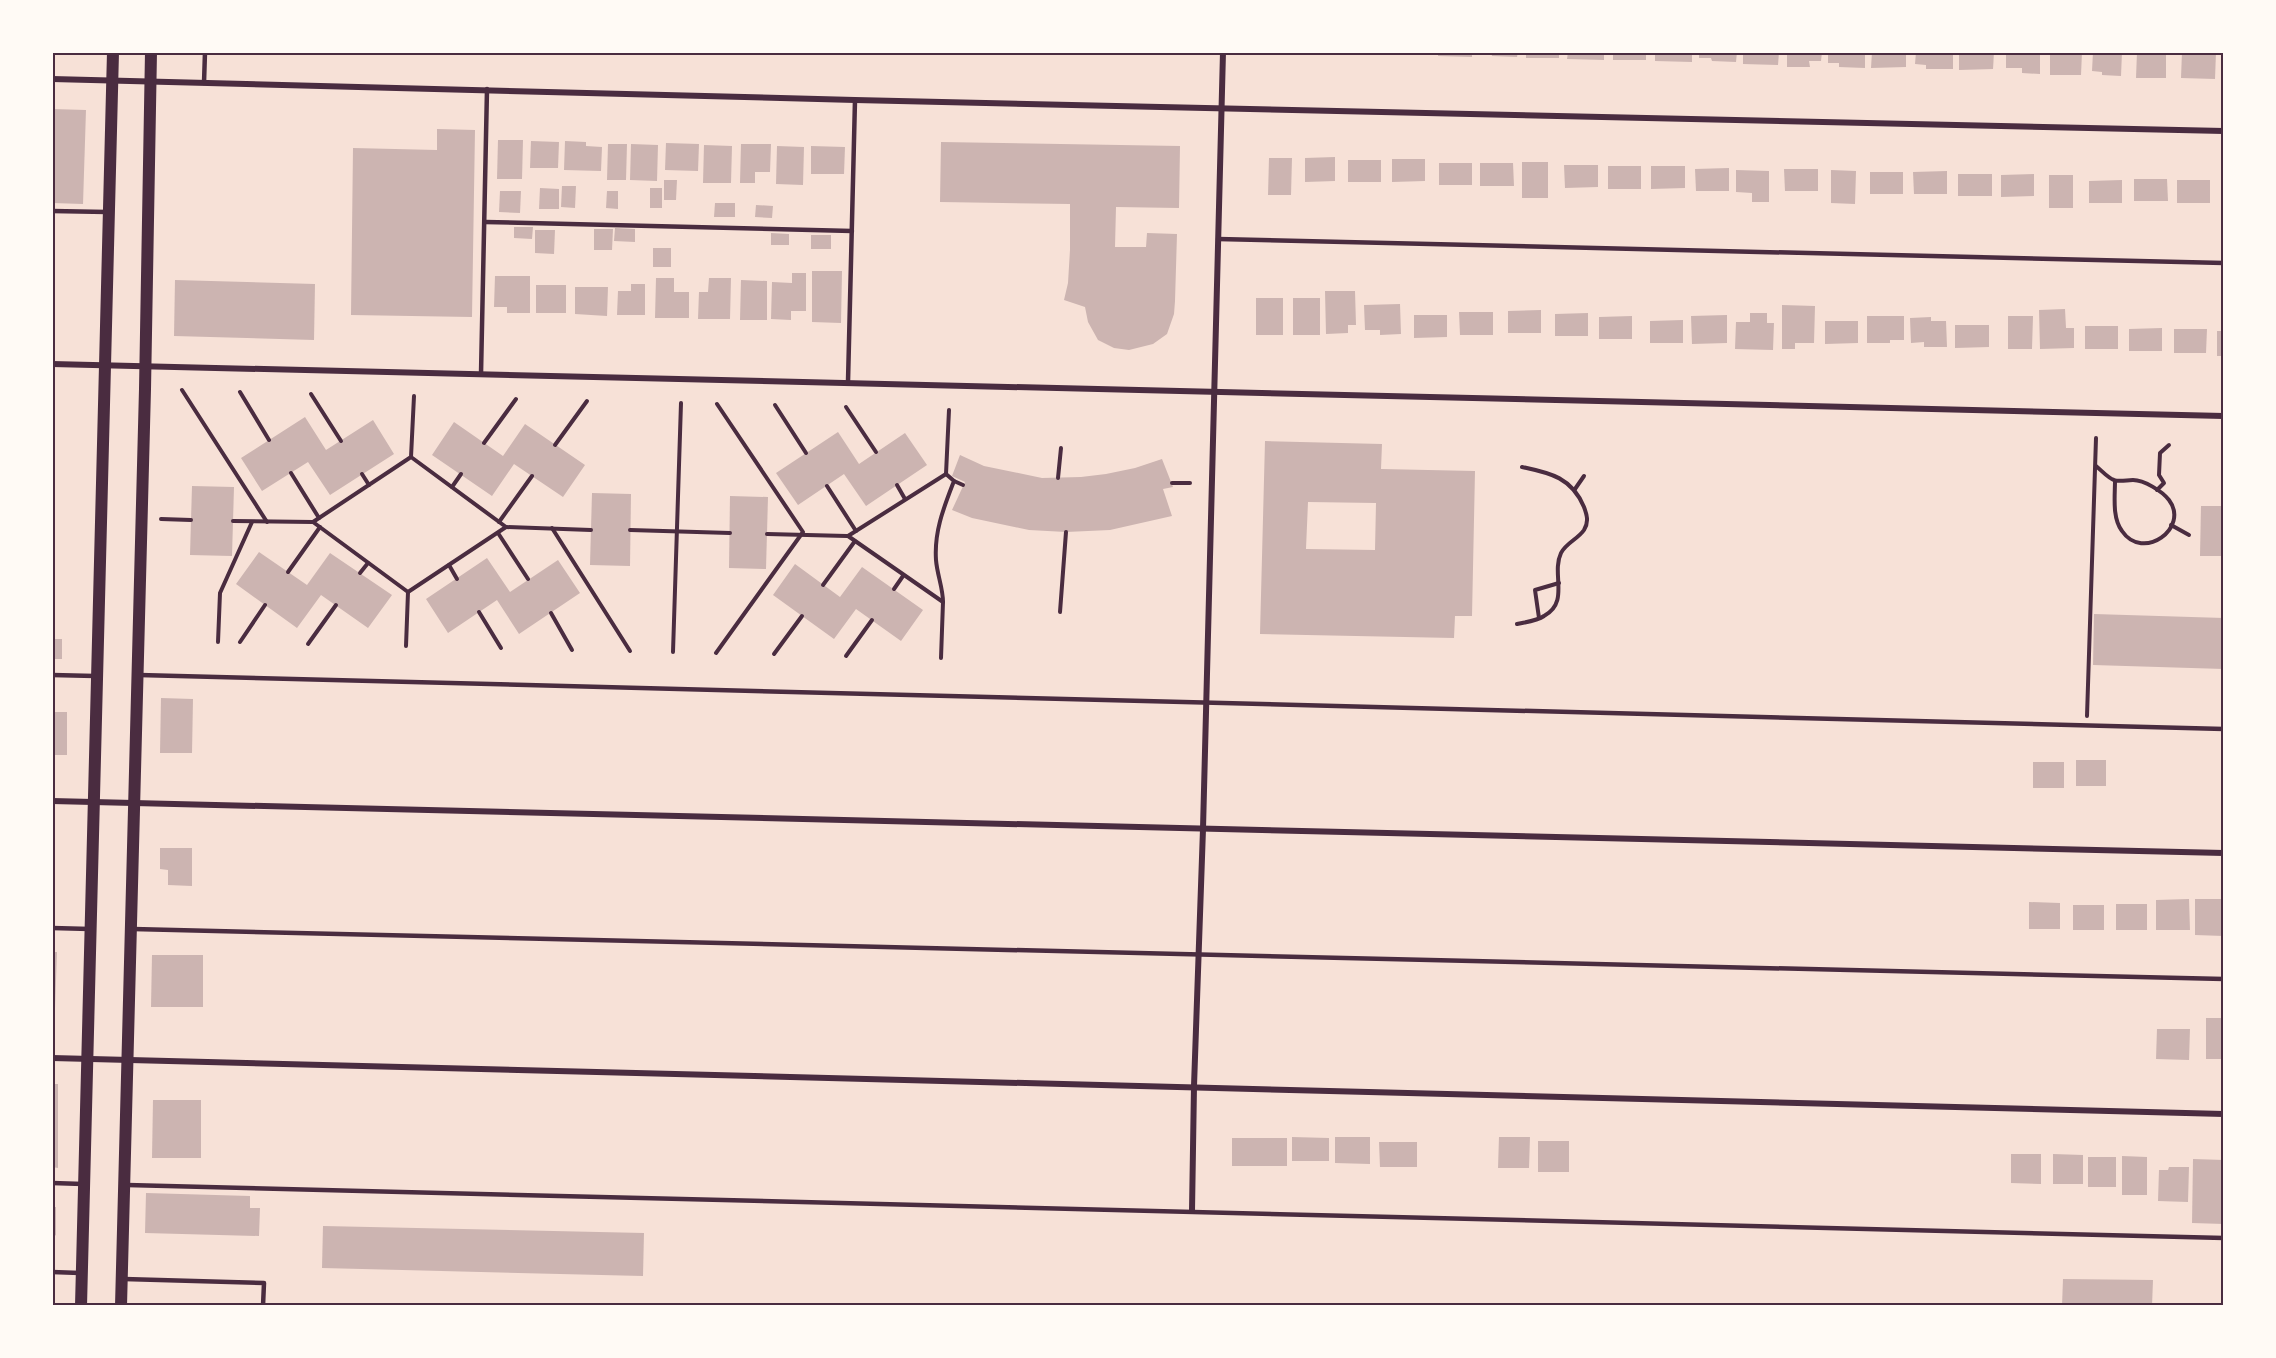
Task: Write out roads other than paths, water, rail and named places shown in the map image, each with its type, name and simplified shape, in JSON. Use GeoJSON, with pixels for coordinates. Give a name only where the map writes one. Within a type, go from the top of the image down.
{"type":"FeatureCollection","features":[{"type":"Feature","properties":{"kind":"main road"},"geometry":{"type":"LineString","coordinates":[[81,1305],[113,52]]}},
{"type":"Feature","properties":{"kind":"main road"},"geometry":{"type":"LineString","coordinates":[[121,1305],[151,52]]}},
{"type":"Feature","properties":{"kind":"street"},"geometry":{"type":"LineString","coordinates":[[1192,1211],[1223,52]]}},
{"type":"Feature","properties":{"kind":"street"},"geometry":{"type":"LineString","coordinates":[[52,79],[2223,131]]}},
{"type":"Feature","properties":{"kind":"street"},"geometry":{"type":"LineString","coordinates":[[52,364],[1214,390],[2223,416]]}},
{"type":"Feature","properties":{"kind":"street"},"geometry":{"type":"LineString","coordinates":[[52,801],[2223,853]]}},
{"type":"Feature","properties":{"kind":"street"},"geometry":{"type":"LineString","coordinates":[[52,1058],[2223,1114]]}},
{"type":"Feature","properties":{"kind":"lane"},"geometry":{"type":"LineString","coordinates":[[204,83],[205,52]]}},
{"type":"Feature","properties":{"kind":"lane"},"geometry":{"type":"LineString","coordinates":[[481,374],[487,89]]}},
{"type":"Feature","properties":{"kind":"lane"},"geometry":{"type":"LineString","coordinates":[[848,382],[855,100]]}},
{"type":"Feature","properties":{"kind":"lane"},"geometry":{"type":"LineString","coordinates":[[52,211],[109,213]]}},
{"type":"Feature","properties":{"kind":"lane"},"geometry":{"type":"LineString","coordinates":[[484,222],[852,231]]}},
{"type":"Feature","properties":{"kind":"lane"},"geometry":{"type":"LineString","coordinates":[[1218,239],[2223,263]]}},
{"type":"Feature","properties":{"kind":"lane"},"geometry":{"type":"LineString","coordinates":[[52,675],[98,676]]}},
{"type":"Feature","properties":{"kind":"lane"},"geometry":{"type":"LineString","coordinates":[[137,675],[2223,729]]}},
{"type":"Feature","properties":{"kind":"lane"},"geometry":{"type":"LineString","coordinates":[[52,928],[90,929]]}},
{"type":"Feature","properties":{"kind":"lane"},"geometry":{"type":"LineString","coordinates":[[130,929],[2223,979]]}},
{"type":"Feature","properties":{"kind":"lane"},"geometry":{"type":"LineString","coordinates":[[52,1183],[83,1184]]}},
{"type":"Feature","properties":{"kind":"lane"},"geometry":{"type":"LineString","coordinates":[[124,1185],[2223,1238]]}},
{"type":"Feature","properties":{"kind":"lane"},"geometry":{"type":"LineString","coordinates":[[52,1272],[82,1273]]}},
{"type":"Feature","properties":{"kind":"lane"},"geometry":{"type":"LineString","coordinates":[[121,1279],[264,1283],[263,1305]]}}]}
